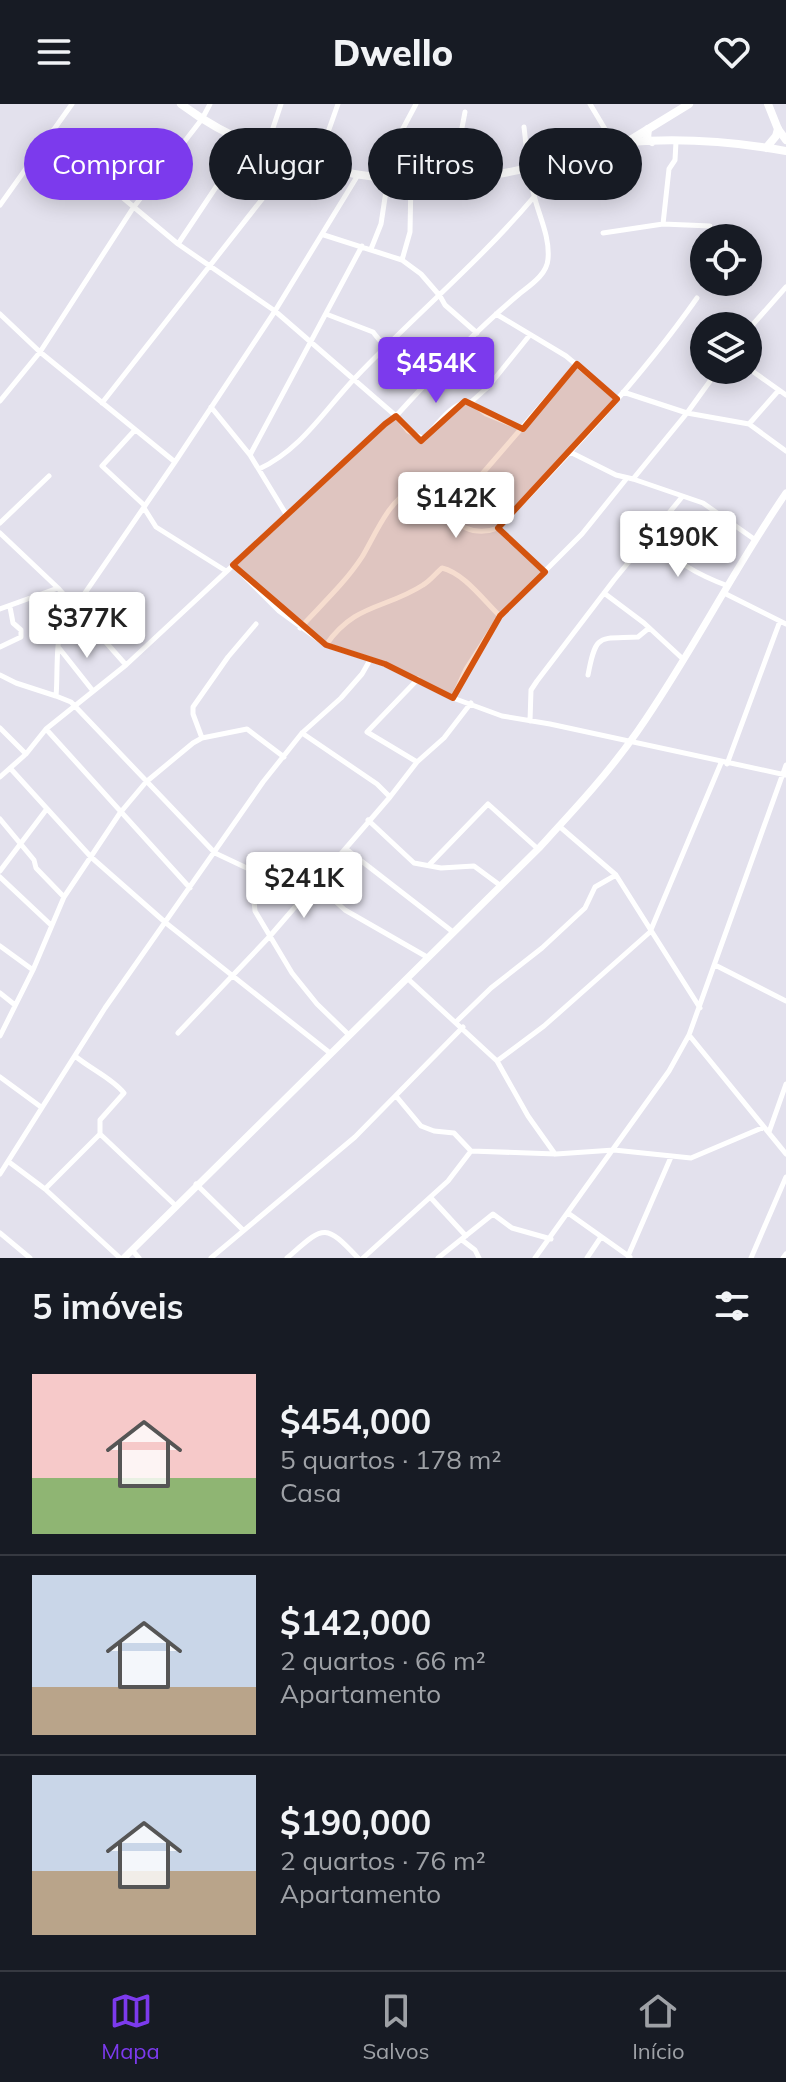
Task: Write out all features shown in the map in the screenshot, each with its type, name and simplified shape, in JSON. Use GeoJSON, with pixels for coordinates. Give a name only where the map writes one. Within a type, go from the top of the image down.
{"type":"FeatureCollection","features":[{"type":"Feature","properties":{"kind":"main road"},"geometry":{"type":"LineString","coordinates":[[181,104],[219,128]]}},
{"type":"Feature","properties":{"kind":"main road"},"geometry":{"type":"LineString","coordinates":[[642,133],[689,104]]}},
{"type":"Feature","properties":{"kind":"main road"},"geometry":{"type":"LineString","coordinates":[[766,148],[776,136],[783,134],[768,104]]}},
{"type":"Feature","properties":{"kind":"main road"},"geometry":{"type":"LineString","coordinates":[[648,129],[647,138],[653,143]]}},
{"type":"Feature","properties":{"kind":"main road"},"geometry":{"type":"LineString","coordinates":[[642,143],[676,142],[786,151]]}},
{"type":"Feature","properties":{"kind":"main road"},"geometry":{"type":"LineString","coordinates":[[352,173],[368,175]]}},
{"type":"Feature","properties":{"kind":"street"},"geometry":{"type":"LineString","coordinates":[[55,128],[72,104]]}},
{"type":"Feature","properties":{"kind":"street"},"geometry":{"type":"LineString","coordinates":[[0,401],[40,352],[133,208],[202,119],[210,104]]}},
{"type":"Feature","properties":{"kind":"street"},"geometry":{"type":"LineString","coordinates":[[273,128],[281,104]]}},
{"type":"Feature","properties":{"kind":"street"},"geometry":{"type":"LineString","coordinates":[[329,128],[338,104]]}},
{"type":"Feature","properties":{"kind":"street"},"geometry":{"type":"LineString","coordinates":[[403,128],[416,104]]}},
{"type":"Feature","properties":{"kind":"street"},"geometry":{"type":"LineString","coordinates":[[590,104],[604,128]]}},
{"type":"Feature","properties":{"kind":"street"},"geometry":{"type":"LineString","coordinates":[[462,128],[465,112]]}},
{"type":"Feature","properties":{"kind":"street"},"geometry":{"type":"LineString","coordinates":[[663,224],[669,169],[675,160],[676,142]]}},
{"type":"Feature","properties":{"kind":"street"},"geometry":{"type":"LineString","coordinates":[[0,205],[24,171]]}},
{"type":"Feature","properties":{"kind":"street"},"geometry":{"type":"LineString","coordinates":[[56,696],[58,636],[74,607],[145,507],[275,311],[359,174]]}},
{"type":"Feature","properties":{"kind":"street"},"geometry":{"type":"LineString","coordinates":[[178,244],[209,198]]}},
{"type":"Feature","properties":{"kind":"street"},"geometry":{"type":"LineString","coordinates":[[124,200],[178,244],[275,311],[396,416],[408,431],[424,439],[456,405],[465,401],[486,414],[523,429]]}},
{"type":"Feature","properties":{"kind":"street"},"geometry":{"type":"LineString","coordinates":[[102,403],[261,200]]}},
{"type":"Feature","properties":{"kind":"street"},"geometry":{"type":"LineString","coordinates":[[371,249],[381,224],[385,200]]}},
{"type":"Feature","properties":{"kind":"street"},"geometry":{"type":"LineString","coordinates":[[402,260],[410,232],[408,200]]}},
{"type":"Feature","properties":{"kind":"street"},"geometry":{"type":"LineString","coordinates":[[259,469],[288,452],[353,379],[440,296],[532,200]]}},
{"type":"Feature","properties":{"kind":"street"},"geometry":{"type":"LineString","coordinates":[[0,776],[26,754],[46,729],[126,665],[286,514],[396,416],[496,314],[539,277],[548,256],[543,220],[535,200]]}},
{"type":"Feature","properties":{"kind":"street"},"geometry":{"type":"LineString","coordinates":[[603,233],[663,224],[690,225]]}},
{"type":"Feature","properties":{"kind":"street"},"geometry":{"type":"LineString","coordinates":[[324,235],[402,260],[421,274],[445,305],[477,333]]}},
{"type":"Feature","properties":{"kind":"street"},"geometry":{"type":"LineString","coordinates":[[250,455],[362,246]]}},
{"type":"Feature","properties":{"kind":"street"},"geometry":{"type":"LineString","coordinates":[[762,314],[786,287]]}},
{"type":"Feature","properties":{"kind":"street"},"geometry":{"type":"LineString","coordinates":[[428,499],[463,527],[485,533],[498,528],[617,399],[676,330],[697,298]]}},
{"type":"Feature","properties":{"kind":"street"},"geometry":{"type":"LineString","coordinates":[[0,314],[40,352],[175,462]]}},
{"type":"Feature","properties":{"kind":"street"},"geometry":{"type":"LineString","coordinates":[[326,314],[373,332],[385,347]]}},
{"type":"Feature","properties":{"kind":"street"},"geometry":{"type":"LineString","coordinates":[[496,314],[577,364],[617,399]]}},
{"type":"Feature","properties":{"kind":"street"},"geometry":{"type":"LineString","coordinates":[[471,402],[488,387],[529,336]]}},
{"type":"Feature","properties":{"kind":"street"},"geometry":{"type":"LineString","coordinates":[[300,628],[348,576],[380,524],[404,494],[410,492],[420,504],[450,481],[468,481],[482,474],[577,364]]}},
{"type":"Feature","properties":{"kind":"street"},"geometry":{"type":"LineString","coordinates":[[762,378],[786,395]]}},
{"type":"Feature","properties":{"kind":"street"},"geometry":{"type":"LineString","coordinates":[[453,698],[466,669],[500,616],[582,534],[687,413],[708,384]]}},
{"type":"Feature","properties":{"kind":"street"},"geometry":{"type":"LineString","coordinates":[[749,424],[779,390]]}},
{"type":"Feature","properties":{"kind":"street"},"geometry":{"type":"LineString","coordinates":[[623,392],[687,413],[749,424],[786,451]]}},
{"type":"Feature","properties":{"kind":"street"},"geometry":{"type":"LineString","coordinates":[[211,406],[250,455],[286,514]]}},
{"type":"Feature","properties":{"kind":"street"},"geometry":{"type":"LineString","coordinates":[[134,431],[102,466],[145,507],[156,527],[226,571]]}},
{"type":"Feature","properties":{"kind":"street"},"geometry":{"type":"LineString","coordinates":[[570,452],[630,478],[703,503],[754,539]]}},
{"type":"Feature","properties":{"kind":"street"},"geometry":{"type":"LineString","coordinates":[[0,523],[49,476]]}},
{"type":"Feature","properties":{"kind":"street"},"geometry":{"type":"LineString","coordinates":[[9,1162],[45,1189],[122,1258],[132,1250],[501,886],[601,782],[684,660],[754,539],[786,493]]}},
{"type":"Feature","properties":{"kind":"street"},"geometry":{"type":"LineString","coordinates":[[530,721],[531,690],[682,497]]}},
{"type":"Feature","properties":{"kind":"street"},"geometry":{"type":"LineString","coordinates":[[498,528],[545,572]]}},
{"type":"Feature","properties":{"kind":"street"},"geometry":{"type":"LineString","coordinates":[[0,533],[58,588],[126,665]]}},
{"type":"Feature","properties":{"kind":"street"},"geometry":{"type":"LineString","coordinates":[[497,1061],[544,1026],[650,932],[783,623],[699,575],[670,555],[652,536]]}},
{"type":"Feature","properties":{"kind":"street"},"geometry":{"type":"LineString","coordinates":[[233,565],[300,628],[326,645],[418,679],[453,698],[502,716],[784,775]]}},
{"type":"Feature","properties":{"kind":"street"},"geometry":{"type":"LineString","coordinates":[[326,645],[336,631],[360,613],[426,584],[442,568],[464,582],[500,616]]}},
{"type":"Feature","properties":{"kind":"street"},"geometry":{"type":"LineString","coordinates":[[0,609],[58,588]]}},
{"type":"Feature","properties":{"kind":"street"},"geometry":{"type":"LineString","coordinates":[[604,593],[684,660]]}},
{"type":"Feature","properties":{"kind":"street"},"geometry":{"type":"LineString","coordinates":[[0,647],[21,637],[21,630],[13,623],[10,607]]}},
{"type":"Feature","properties":{"kind":"street"},"geometry":{"type":"LineString","coordinates":[[202,738],[193,707],[256,624]]}},
{"type":"Feature","properties":{"kind":"street"},"geometry":{"type":"LineString","coordinates":[[588,675],[592,653],[602,639],[607,636],[638,637],[649,628]]}},
{"type":"Feature","properties":{"kind":"street"},"geometry":{"type":"LineString","coordinates":[[59,648],[93,691]]}},
{"type":"Feature","properties":{"kind":"street"},"geometry":{"type":"LineString","coordinates":[[0,1174],[105,1008],[284,757],[302,733],[341,698],[370,660]]}},
{"type":"Feature","properties":{"kind":"street"},"geometry":{"type":"LineString","coordinates":[[0,675],[74,705],[215,853],[251,870],[253,905],[270,936],[292,973],[317,1004],[349,1035]]}},
{"type":"Feature","properties":{"kind":"street"},"geometry":{"type":"LineString","coordinates":[[417,762],[367,732],[418,679]]}},
{"type":"Feature","properties":{"kind":"street"},"geometry":{"type":"LineString","coordinates":[[178,1033],[270,936],[417,762],[444,738],[471,703]]}},
{"type":"Feature","properties":{"kind":"street"},"geometry":{"type":"LineString","coordinates":[[0,728],[26,754]]}},
{"type":"Feature","properties":{"kind":"street"},"geometry":{"type":"LineString","coordinates":[[46,729],[190,889]]}},
{"type":"Feature","properties":{"kind":"street"},"geometry":{"type":"LineString","coordinates":[[0,1035],[33,970],[64,897],[120,813],[146,782],[202,738],[247,729],[284,757]]}},
{"type":"Feature","properties":{"kind":"street"},"geometry":{"type":"LineString","coordinates":[[302,733],[377,784],[390,797]]}},
{"type":"Feature","properties":{"kind":"street"},"geometry":{"type":"LineString","coordinates":[[535,1258],[669,1071],[689,1035],[786,765]]}},
{"type":"Feature","properties":{"kind":"street"},"geometry":{"type":"LineString","coordinates":[[10,768],[91,857],[166,923],[330,1053]]}},
{"type":"Feature","properties":{"kind":"street"},"geometry":{"type":"LineString","coordinates":[[429,866],[488,804],[538,849]]}},
{"type":"Feature","properties":{"kind":"street"},"geometry":{"type":"LineString","coordinates":[[46,810],[0,874],[51,925]]}},
{"type":"Feature","properties":{"kind":"street"},"geometry":{"type":"LineString","coordinates":[[0,820],[34,860],[40,872],[64,897]]}},
{"type":"Feature","properties":{"kind":"street"},"geometry":{"type":"LineString","coordinates":[[368,820],[414,863],[441,868],[474,866],[501,886]]}},
{"type":"Feature","properties":{"kind":"street"},"geometry":{"type":"LineString","coordinates":[[559,826],[616,875],[700,1008]]}},
{"type":"Feature","properties":{"kind":"street"},"geometry":{"type":"LineString","coordinates":[[346,849],[453,932]]}},
{"type":"Feature","properties":{"kind":"street"},"geometry":{"type":"LineString","coordinates":[[211,1258],[355,1137],[396,1096],[491,988],[542,948],[585,908],[595,887],[616,875]]}},
{"type":"Feature","properties":{"kind":"street"},"geometry":{"type":"LineString","coordinates":[[316,884],[345,910],[427,957]]}},
{"type":"Feature","properties":{"kind":"street"},"geometry":{"type":"LineString","coordinates":[[0,946],[33,970]]}},
{"type":"Feature","properties":{"kind":"street"},"geometry":{"type":"LineString","coordinates":[[715,965],[786,1001]]}},
{"type":"Feature","properties":{"kind":"street"},"geometry":{"type":"LineString","coordinates":[[407,978],[497,1061],[528,1116],[556,1154]]}},
{"type":"Feature","properties":{"kind":"street"},"geometry":{"type":"LineString","coordinates":[[0,993],[15,1005]]}},
{"type":"Feature","properties":{"kind":"street"},"geometry":{"type":"LineString","coordinates":[[689,1035],[786,1154]]}},
{"type":"Feature","properties":{"kind":"street"},"geometry":{"type":"LineString","coordinates":[[45,1189],[100,1134],[100,1120],[124,1093],[110,1078],[101,1077],[75,1056]]}},
{"type":"Feature","properties":{"kind":"street"},"geometry":{"type":"LineString","coordinates":[[0,1077],[41,1107]]}},
{"type":"Feature","properties":{"kind":"street"},"geometry":{"type":"LineString","coordinates":[[396,1096],[421,1126],[454,1133],[471,1151],[556,1154],[614,1150],[691,1158],[767,1130],[786,1084]]}},
{"type":"Feature","properties":{"kind":"street"},"geometry":{"type":"LineString","coordinates":[[100,1134],[175,1205]]}},
{"type":"Feature","properties":{"kind":"street"},"geometry":{"type":"LineString","coordinates":[[287,1258],[319,1232],[326,1231],[338,1236],[361,1258],[431,1198],[471,1151]]}},
{"type":"Feature","properties":{"kind":"street"},"geometry":{"type":"LineString","coordinates":[[568,1213],[625,1256],[671,1157]]}},
{"type":"Feature","properties":{"kind":"street"},"geometry":{"type":"LineString","coordinates":[[751,1258],[786,1177]]}},
{"type":"Feature","properties":{"kind":"street"},"geometry":{"type":"LineString","coordinates":[[196,1184],[243,1230]]}},
{"type":"Feature","properties":{"kind":"street"},"geometry":{"type":"LineString","coordinates":[[431,1198],[479,1258]]}},
{"type":"Feature","properties":{"kind":"street"},"geometry":{"type":"LineString","coordinates":[[438,1258],[493,1214],[512,1228],[551,1239]]}},
{"type":"Feature","properties":{"kind":"street"},"geometry":{"type":"LineString","coordinates":[[0,1233],[30,1258]]}},
{"type":"Feature","properties":{"kind":"street"},"geometry":{"type":"LineString","coordinates":[[587,1258],[601,1237]]}},
{"type":"Feature","properties":{"kind":"street"},"geometry":{"type":"LineString","coordinates":[[132,1250],[139,1258]]}},
{"type":"Feature","properties":{"kind":"highlighted area"},"geometry":{"type":"Polygon","coordinates":[[[577,364],[617,399],[498,528],[545,572],[500,616],[453,698],[385,664],[326,645],[233,565],[396,416],[421,441],[465,401],[523,429],[577,364]]]}}]}
